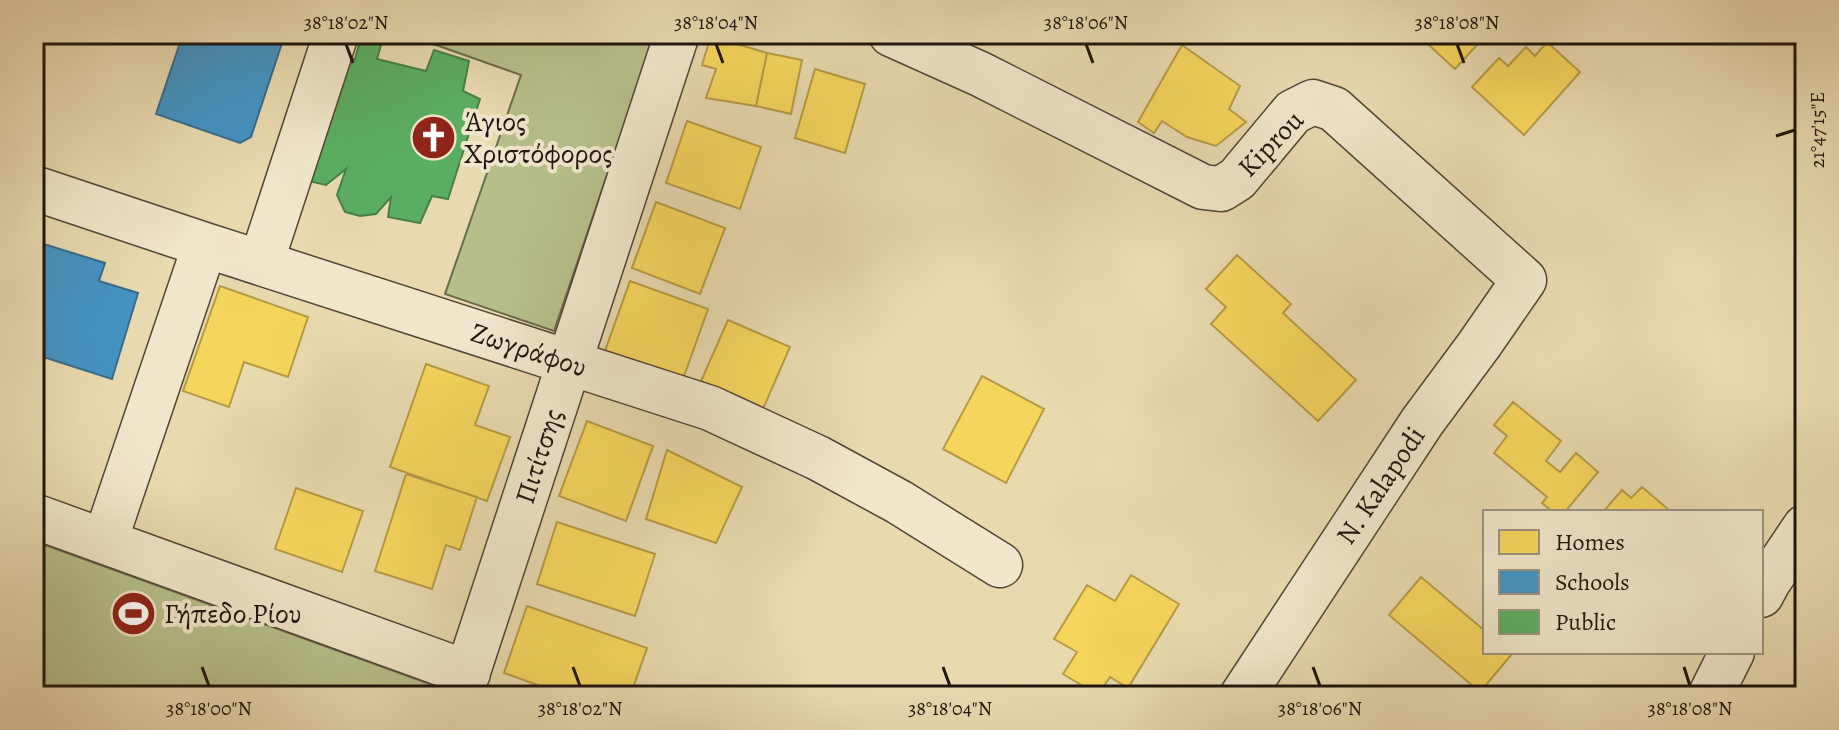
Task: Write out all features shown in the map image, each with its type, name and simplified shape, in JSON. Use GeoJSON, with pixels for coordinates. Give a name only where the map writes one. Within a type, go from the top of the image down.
{"type":"FeatureCollection","features":[{"type":"Feature","properties":{"kind":"street"},"geometry":{"type":"LineString","coordinates":[[261,263],[336,34]]}},
{"type":"Feature","properties":{"kind":"street","name":"Πιτίτσης"},"geometry":{"type":"LineString","coordinates":[[464,684],[677,34]]}},
{"type":"Feature","properties":{"kind":"street","name":"Kiprou"},"geometry":{"type":"LineString","coordinates":[[891,34],[980,74],[1203,187],[1221,189],[1237,179],[1293,112],[1313,102],[1334,109],[1524,280]]}},
{"type":"Feature","properties":{"kind":"street","name":"Ζωγράφου"},"geometry":{"type":"LineString","coordinates":[[34,188],[710,408],[818,458],[899,502],[1000,565]]}},
{"type":"Feature","properties":{"kind":"street"},"geometry":{"type":"LineString","coordinates":[[105,541],[205,245]]}},
{"type":"Feature","properties":{"kind":"street","name":"N. Kalapodi"},"geometry":{"type":"LineString","coordinates":[[1242,696],[1413,435],[1524,280]]}},
{"type":"Feature","properties":{"kind":"street"},"geometry":{"type":"LineString","coordinates":[[34,516],[105,541],[464,684]]}},
{"type":"Feature","properties":{"kind":"street"},"geometry":{"type":"LineString","coordinates":[[1763,591],[1805,527]]}},
{"type":"Feature","properties":{"kind":"street"},"geometry":{"type":"LineString","coordinates":[[1710,696],[1731,654]]}},
{"type":"Feature","properties":{"kind":"green space"},"geometry":{"type":"Polygon","coordinates":[[[405,34],[655,34],[554,331],[445,294],[521,75],[405,34]]]}},
{"type":"Feature","properties":{"kind":"green space","name":"Γήπεδο Ρίου"},"geometry":{"type":"Polygon","coordinates":[[[34,541],[430,684],[426,696],[34,696],[34,541]]]}},
{"type":"Feature","properties":{"kind":"building: Homes"},"geometry":{"type":"Polygon","coordinates":[[[1417,34],[1487,34],[1455,69],[1417,34]]]}},
{"type":"Feature","properties":{"kind":"building: Homes"},"geometry":{"type":"Polygon","coordinates":[[[711,36],[767,53],[756,106],[706,98],[716,69],[702,65],[711,36]]]}},
{"type":"Feature","properties":{"kind":"building: Homes"},"geometry":{"type":"Polygon","coordinates":[[[1547,42],[1580,72],[1524,135],[1472,87],[1499,58],[1508,66],[1526,47],[1535,56],[1547,42]]]}},
{"type":"Feature","properties":{"kind":"building: Homes"},"geometry":{"type":"Polygon","coordinates":[[[1182,45],[1240,86],[1229,109],[1246,122],[1216,146],[1187,137],[1162,121],[1154,133],[1138,122],[1182,45]]]}},
{"type":"Feature","properties":{"kind":"building: Homes"},"geometry":{"type":"Polygon","coordinates":[[[767,53],[802,60],[791,114],[756,106],[767,53]]]}},
{"type":"Feature","properties":{"kind":"building: Homes"},"geometry":{"type":"Polygon","coordinates":[[[815,69],[865,84],[845,153],[795,138],[815,69]]]}},
{"type":"Feature","properties":{"kind":"building: Homes"},"geometry":{"type":"Polygon","coordinates":[[[687,121],[761,147],[740,209],[666,183],[687,121]]]}},
{"type":"Feature","properties":{"kind":"building: Homes"},"geometry":{"type":"Polygon","coordinates":[[[656,202],[725,228],[700,294],[632,268],[656,202]]]}},
{"type":"Feature","properties":{"kind":"building: Homes"},"geometry":{"type":"Polygon","coordinates":[[[1237,255],[1291,304],[1283,313],[1356,380],[1318,421],[1211,324],[1226,307],[1206,289],[1237,255]]]}},
{"type":"Feature","properties":{"kind":"building: Homes"},"geometry":{"type":"Polygon","coordinates":[[[630,281],[708,309],[683,379],[605,351],[630,281]]]}},
{"type":"Feature","properties":{"kind":"building: Homes"},"geometry":{"type":"Polygon","coordinates":[[[220,286],[308,317],[288,377],[244,362],[229,407],[183,391],[220,286]]]}},
{"type":"Feature","properties":{"kind":"building: Homes"},"geometry":{"type":"Polygon","coordinates":[[[728,320],[790,347],[763,409],[701,381],[728,320]]]}},
{"type":"Feature","properties":{"kind":"building: Homes"},"geometry":{"type":"Polygon","coordinates":[[[426,364],[489,386],[475,425],[510,437],[487,501],[390,467],[426,364]]]}},
{"type":"Feature","properties":{"kind":"building: Homes"},"geometry":{"type":"Polygon","coordinates":[[[982,376],[1044,409],[1006,483],[943,449],[982,376]]]}},
{"type":"Feature","properties":{"kind":"building: Homes"},"geometry":{"type":"Polygon","coordinates":[[[1513,402],[1561,441],[1546,461],[1560,472],[1576,453],[1598,472],[1567,510],[1551,510],[1542,503],[1547,497],[1494,453],[1507,436],[1494,425],[1513,402]]]}},
{"type":"Feature","properties":{"kind":"building: Homes"},"geometry":{"type":"Polygon","coordinates":[[[587,421],[653,446],[626,521],[559,496],[587,421]]]}},
{"type":"Feature","properties":{"kind":"building: Homes"},"geometry":{"type":"Polygon","coordinates":[[[667,450],[742,487],[716,543],[646,519],[667,450]]]}},
{"type":"Feature","properties":{"kind":"building: Homes"},"geometry":{"type":"Polygon","coordinates":[[[406,474],[477,497],[460,550],[446,545],[432,589],[375,571],[406,474]]]}},
{"type":"Feature","properties":{"kind":"building: Homes"},"geometry":{"type":"Polygon","coordinates":[[[1642,487],[1669,510],[1605,510],[1622,490],[1631,498],[1642,487]]]}},
{"type":"Feature","properties":{"kind":"building: Homes"},"geometry":{"type":"Polygon","coordinates":[[[296,488],[363,511],[342,572],[275,549],[296,488]]]}},
{"type":"Feature","properties":{"kind":"building: Homes"},"geometry":{"type":"Polygon","coordinates":[[[557,522],[655,554],[635,616],[537,584],[557,522]]]}},
{"type":"Feature","properties":{"kind":"building: Homes"},"geometry":{"type":"Polygon","coordinates":[[[1131,575],[1179,604],[1128,688],[1110,677],[1098,695],[1063,674],[1077,652],[1054,639],[1087,585],[1115,601],[1131,575]]]}},
{"type":"Feature","properties":{"kind":"building: Homes"},"geometry":{"type":"Polygon","coordinates":[[[1421,577],[1483,629],[1483,654],[1512,654],[1480,692],[1389,615],[1421,577]]]}},
{"type":"Feature","properties":{"kind":"building: Homes"},"geometry":{"type":"Polygon","coordinates":[[[527,606],[647,648],[630,696],[568,696],[504,673],[527,606]]]}},
{"type":"Feature","properties":{"kind":"building: Schools"},"geometry":{"type":"Polygon","coordinates":[[[183,34],[285,34],[251,137],[240,143],[156,114],[183,34]]]}},
{"type":"Feature","properties":{"kind":"building: Schools"},"geometry":{"type":"Polygon","coordinates":[[[34,241],[105,263],[99,281],[138,293],[112,379],[34,354],[34,241]]]}},
{"type":"Feature","properties":{"kind":"building: Public"},"geometry":{"type":"Polygon","coordinates":[[[362,34],[383,38],[377,59],[426,71],[434,50],[469,61],[463,91],[480,99],[448,199],[432,196],[420,223],[388,217],[391,197],[376,214],[360,216],[345,212],[337,195],[346,169],[326,185],[309,181],[344,60],[355,59],[362,34]]]}},
{"type":"Feature","properties":{"kind":"place","name":"Άγιος Χριστόφορος"},"geometry":{"type":"Point","coordinates":[433,137]}},
{"type":"Feature","properties":{"kind":"place","name":"Γήπεδο Ρίου"},"geometry":{"type":"Point","coordinates":[133,613]}}]}
